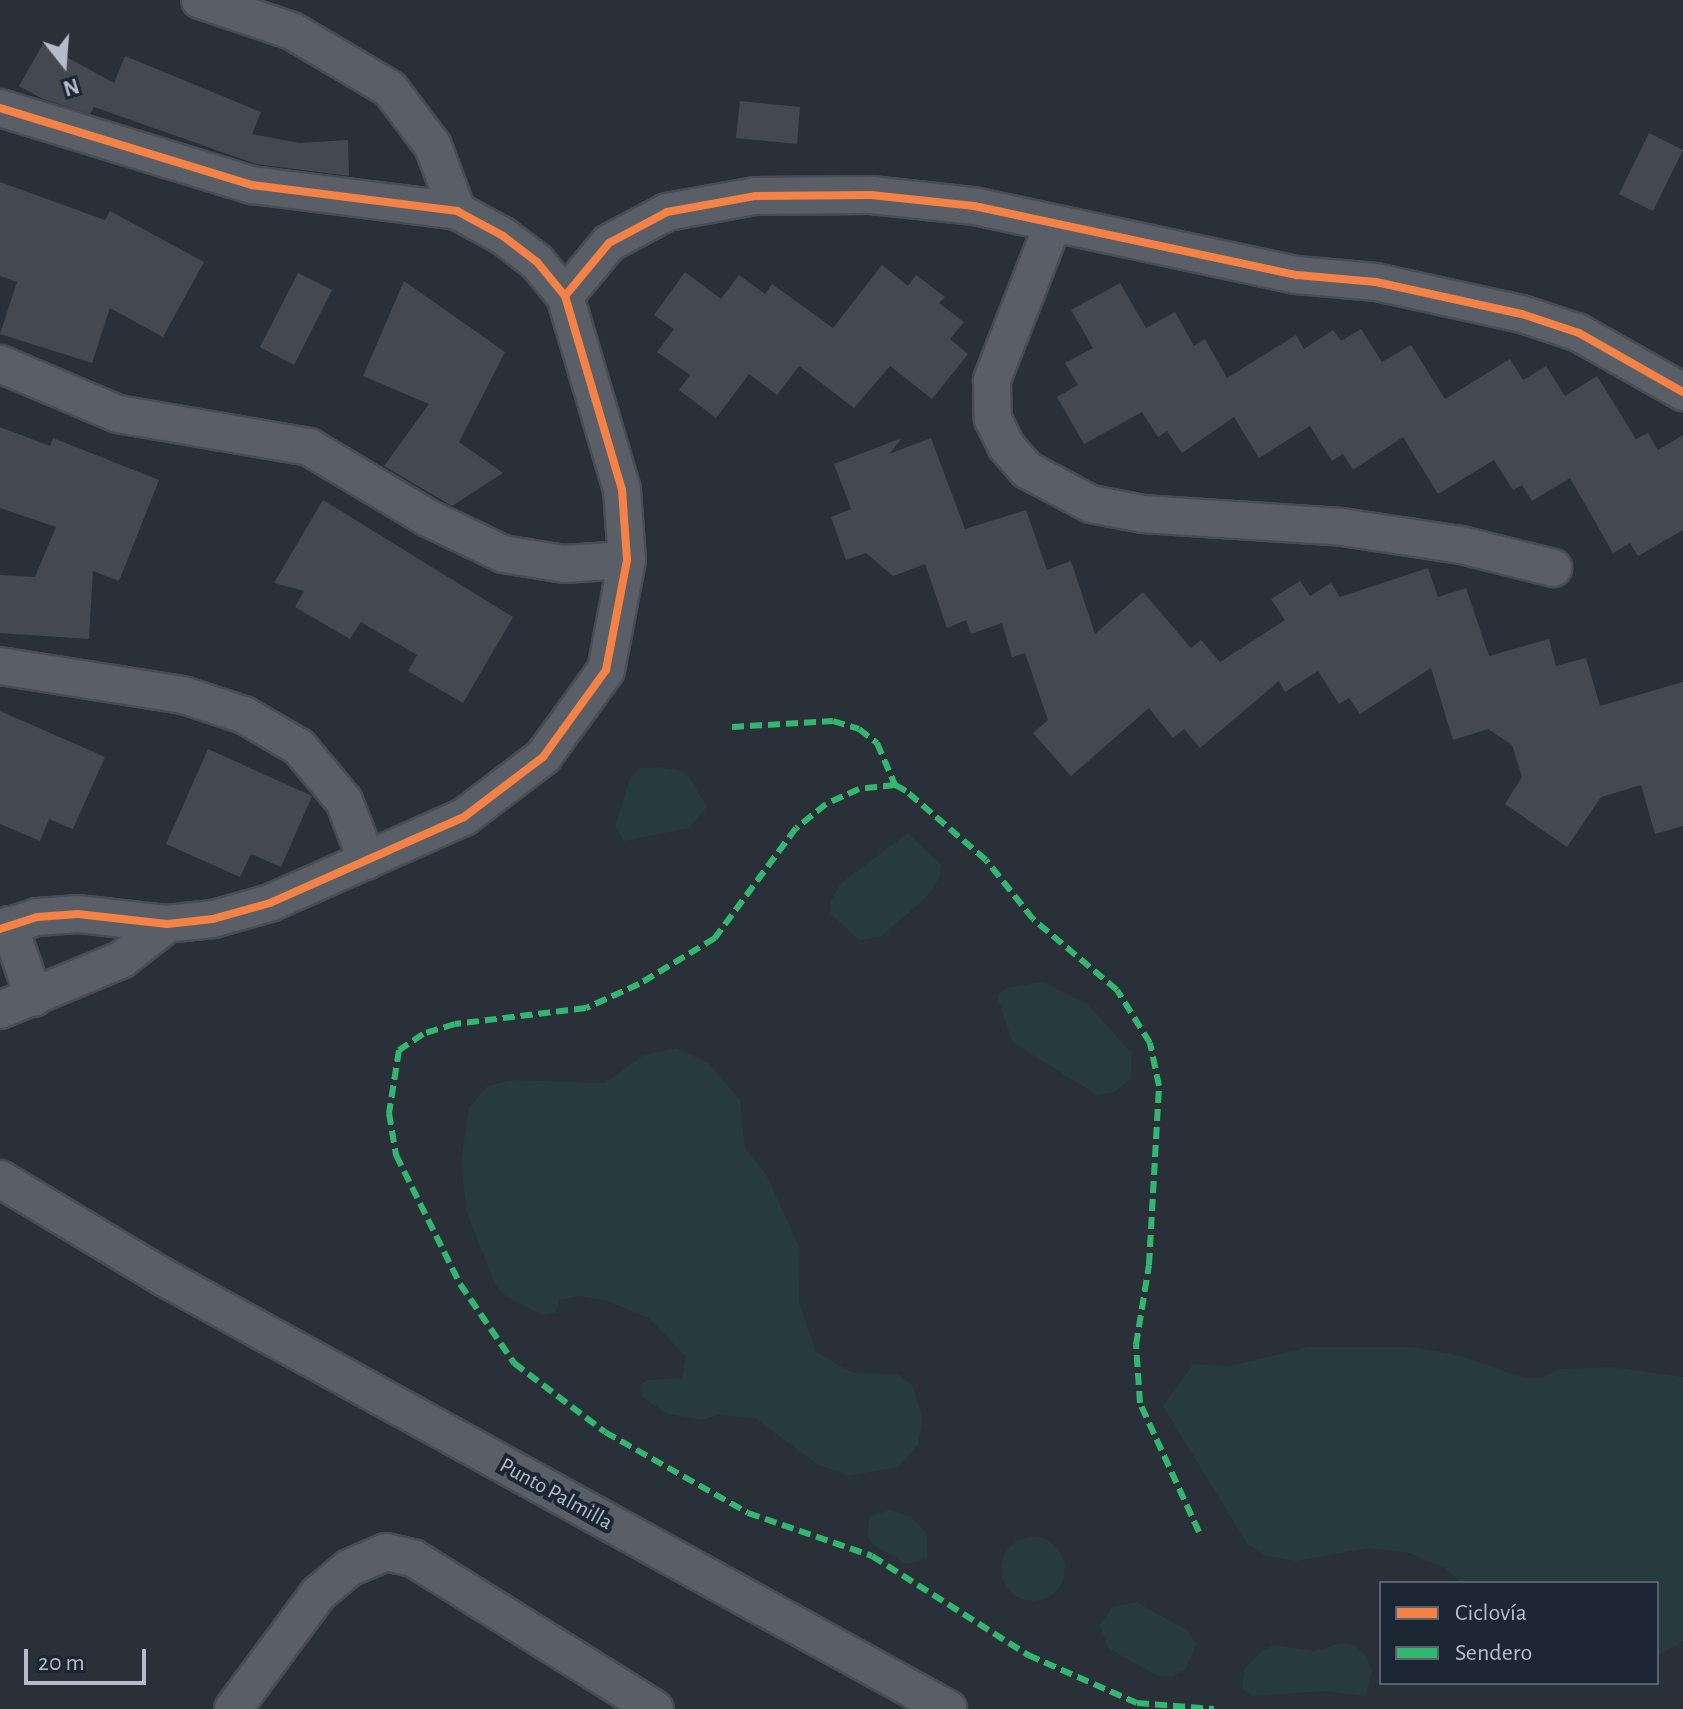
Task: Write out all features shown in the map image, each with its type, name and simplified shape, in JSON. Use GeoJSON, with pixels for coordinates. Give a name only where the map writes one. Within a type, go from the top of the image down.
{"type":"FeatureCollection","features":[{"type":"Feature","properties":{"kind":"street"},"geometry":{"type":"LineString","coordinates":[[200,0],[292,31],[390,89],[433,146],[457,211]]}},
{"type":"Feature","properties":{"kind":"street"},"geometry":{"type":"LineString","coordinates":[[0,108],[252,185],[457,211],[537,262],[565,296],[622,490],[627,560],[606,670],[543,757],[464,817],[270,903],[213,919],[167,924],[78,914],[5,927],[34,998]]}},
{"type":"Feature","properties":{"kind":"street"},"geometry":{"type":"LineString","coordinates":[[565,296],[609,243],[667,212],[755,196],[871,195],[974,206],[1297,275],[1376,282],[1522,314],[1579,333],[1683,392]]}},
{"type":"Feature","properties":{"kind":"street"},"geometry":{"type":"LineString","coordinates":[[1053,224],[992,380],[993,419],[1006,446],[1027,470],[1091,504],[1143,514],[1342,527],[1461,545],[1553,568]]}},
{"type":"Feature","properties":{"kind":"street"},"geometry":{"type":"LineString","coordinates":[[0,364],[118,414],[309,447],[428,518],[503,554],[564,564],[627,560]]}},
{"type":"Feature","properties":{"kind":"street"},"geometry":{"type":"LineString","coordinates":[[0,666],[183,695],[244,715],[299,747],[344,801],[367,861]]}},
{"type":"Feature","properties":{"kind":"street"},"geometry":{"type":"LineString","coordinates":[[0,1010],[121,960],[167,924]]}},
{"type":"Feature","properties":{"kind":"street","name":"Punto Palmilla"},"geometry":{"type":"LineString","coordinates":[[0,1179],[165,1278],[933,1706]]}},
{"type":"Feature","properties":{"kind":"street"},"geometry":{"type":"LineString","coordinates":[[233,1709],[318,1594],[349,1568],[386,1552],[413,1558],[655,1709]]}},
{"type":"Feature","properties":{"kind":"green space"},"geometry":{"type":"Polygon","coordinates":[[[660,767],[686,772],[707,807],[689,828],[624,841],[615,827],[630,778],[640,768],[660,767]]]}},
{"type":"Feature","properties":{"kind":"green space"},"geometry":{"type":"Polygon","coordinates":[[[908,833],[941,865],[939,878],[926,898],[880,937],[859,940],[831,914],[831,901],[841,883],[908,833]]]}},
{"type":"Feature","properties":{"kind":"green space"},"geometry":{"type":"Polygon","coordinates":[[[1042,982],[1088,1005],[1131,1052],[1131,1078],[1115,1092],[1097,1095],[1012,1042],[997,995],[1006,988],[1042,982]]]}},
{"type":"Feature","properties":{"kind":"green space"},"geometry":{"type":"Polygon","coordinates":[[[677,1048],[708,1063],[740,1100],[745,1148],[767,1176],[800,1249],[799,1302],[816,1352],[853,1373],[898,1374],[913,1386],[923,1421],[918,1445],[898,1467],[847,1476],[817,1464],[756,1419],[719,1415],[701,1420],[667,1413],[643,1398],[640,1385],[647,1380],[682,1378],[686,1357],[649,1318],[605,1300],[579,1296],[560,1300],[555,1313],[542,1315],[503,1294],[495,1284],[466,1210],[461,1160],[469,1108],[488,1086],[512,1080],[605,1083],[644,1055],[677,1048]]]}},
{"type":"Feature","properties":{"kind":"green space"},"geometry":{"type":"Polygon","coordinates":[[[1309,1347],[1413,1347],[1461,1356],[1524,1378],[1542,1378],[1560,1369],[1612,1367],[1683,1377],[1683,1641],[1659,1655],[1659,1581],[1460,1581],[1445,1568],[1410,1553],[1368,1548],[1296,1561],[1267,1556],[1248,1545],[1163,1406],[1193,1364],[1230,1366],[1309,1347]]]}},
{"type":"Feature","properties":{"kind":"green space"},"geometry":{"type":"Polygon","coordinates":[[[890,1510],[911,1517],[927,1534],[927,1559],[907,1564],[873,1545],[868,1537],[869,1517],[890,1510]]]}},
{"type":"Feature","properties":{"kind":"green space"},"geometry":{"type":"Polygon","coordinates":[[[1027,1537],[1039,1537],[1056,1546],[1063,1557],[1063,1581],[1056,1592],[1039,1601],[1027,1601],[1015,1596],[1006,1587],[1001,1575],[1001,1563],[1006,1551],[1015,1542],[1027,1537]]]}},
{"type":"Feature","properties":{"kind":"green space"},"geometry":{"type":"Polygon","coordinates":[[[1137,1602],[1188,1631],[1196,1644],[1186,1669],[1171,1677],[1158,1676],[1108,1648],[1100,1625],[1112,1607],[1137,1602]]]}},
{"type":"Feature","properties":{"kind":"green space"},"geometry":{"type":"Polygon","coordinates":[[[1341,1643],[1355,1645],[1366,1657],[1372,1671],[1365,1696],[1326,1691],[1252,1696],[1242,1688],[1245,1668],[1263,1650],[1274,1645],[1314,1651],[1341,1643]]]}},
{"type":"Feature","properties":{"kind":"building"},"geometry":{"type":"Polygon","coordinates":[[[43,44],[114,83],[125,56],[261,112],[252,134],[300,143],[348,140],[349,176],[256,164],[94,107],[90,114],[43,99],[19,86],[43,44]]]}},
{"type":"Feature","properties":{"kind":"building"},"geometry":{"type":"Polygon","coordinates":[[[740,101],[800,107],[797,144],[736,138],[740,101]]]}},
{"type":"Feature","properties":{"kind":"building"},"geometry":{"type":"Polygon","coordinates":[[[1649,133],[1683,150],[1653,211],[1619,194],[1649,133]]]}},
{"type":"Feature","properties":{"kind":"building"},"geometry":{"type":"Polygon","coordinates":[[[0,182],[105,220],[110,211],[204,262],[163,337],[110,308],[92,363],[0,334],[17,282],[0,276],[0,182]]]}},
{"type":"Feature","properties":{"kind":"building"},"geometry":{"type":"Polygon","coordinates":[[[882,265],[908,286],[916,275],[945,297],[939,303],[964,322],[950,339],[968,354],[932,399],[890,366],[854,408],[799,366],[777,395],[749,374],[716,418],[679,390],[690,375],[657,352],[674,329],[654,315],[685,272],[721,299],[739,275],[765,294],[772,284],[833,328],[882,265]]]}},
{"type":"Feature","properties":{"kind":"building"},"geometry":{"type":"Polygon","coordinates":[[[298,273],[332,290],[294,365],[260,347],[298,273]]]}},
{"type":"Feature","properties":{"kind":"building"},"geometry":{"type":"Polygon","coordinates":[[[404,281],[505,352],[459,442],[503,473],[452,506],[384,466],[429,404],[363,376],[404,281]]]}},
{"type":"Feature","properties":{"kind":"building"},"geometry":{"type":"Polygon","coordinates":[[[1120,283],[1146,328],[1175,312],[1194,346],[1205,339],[1227,378],[1296,335],[1304,349],[1333,330],[1341,341],[1361,329],[1382,362],[1411,345],[1445,399],[1510,359],[1523,380],[1546,366],[1565,396],[1597,376],[1636,439],[1648,433],[1658,450],[1683,435],[1683,530],[1638,556],[1630,543],[1613,553],[1570,478],[1532,501],[1522,485],[1513,490],[1494,460],[1438,494],[1403,437],[1353,470],[1343,454],[1332,461],[1310,426],[1259,458],[1234,417],[1182,453],[1167,431],[1158,437],[1142,412],[1084,444],[1057,397],[1078,385],[1065,363],[1093,348],[1071,310],[1120,283]]]}},
{"type":"Feature","properties":{"kind":"building"},"geometry":{"type":"Polygon","coordinates":[[[0,427],[50,446],[53,438],[159,480],[119,581],[93,571],[89,639],[0,633],[0,575],[35,577],[56,527],[0,508],[0,427]]]}},
{"type":"Feature","properties":{"kind":"building"},"geometry":{"type":"Polygon","coordinates":[[[902,438],[889,454],[931,438],[965,529],[1026,510],[1047,570],[1071,561],[1095,634],[1143,592],[1191,648],[1201,640],[1220,662],[1285,620],[1271,599],[1300,581],[1310,596],[1331,583],[1340,597],[1428,568],[1438,597],[1466,588],[1489,656],[1549,639],[1556,666],[1586,658],[1600,706],[1683,682],[1683,826],[1655,834],[1641,785],[1601,797],[1567,847],[1505,804],[1522,777],[1512,745],[1488,729],[1453,740],[1431,668],[1360,714],[1349,698],[1339,704],[1318,671],[1285,692],[1279,681],[1200,748],[1184,729],[1173,738],[1149,708],[1071,776],[1033,733],[1048,720],[1025,653],[1012,657],[1002,623],[971,634],[966,620],[947,628],[925,564],[893,576],[866,553],[846,560],[831,517],[851,509],[834,464],[902,438]]]}},
{"type":"Feature","properties":{"kind":"building"},"geometry":{"type":"Polygon","coordinates":[[[323,500],[513,617],[463,703],[408,671],[417,655],[361,622],[350,639],[295,607],[304,591],[274,583],[323,500]]]}},
{"type":"Feature","properties":{"kind":"building"},"geometry":{"type":"Polygon","coordinates":[[[0,711],[105,757],[73,829],[49,819],[40,841],[0,824],[0,711]]]}},
{"type":"Feature","properties":{"kind":"building"},"geometry":{"type":"Polygon","coordinates":[[[208,749],[312,796],[281,867],[251,854],[240,877],[166,844],[208,749]]]}},
{"type":"Feature","properties":{"kind":"marked path"},"geometry":{"type":"LineString","coordinates":[[732,727],[833,721],[859,729],[877,743],[895,785]]}},
{"type":"Feature","properties":{"kind":"marked path"},"geometry":{"type":"LineString","coordinates":[[1199,1532],[1140,1403],[1136,1345],[1149,1265],[1159,1086],[1150,1043],[1117,990],[1033,919],[986,860],[906,791],[895,785],[859,789],[826,804],[796,828],[715,938],[639,984],[586,1008],[455,1024],[423,1034],[399,1050],[389,1113],[396,1155],[460,1284],[514,1363],[605,1432],[748,1513],[872,1556],[1028,1655],[1137,1703],[1214,1709]]}},
{"type":"Feature","properties":{"kind":"cycle path"},"geometry":{"type":"LineString","coordinates":[[0,108],[252,185],[457,211],[503,236],[537,262],[565,296],[622,490],[627,560],[606,670],[543,757],[464,817],[270,903],[213,919],[167,924],[78,914],[37,917],[0,929]]}},
{"type":"Feature","properties":{"kind":"cycle path"},"geometry":{"type":"LineString","coordinates":[[565,296],[609,243],[667,212],[755,196],[871,195],[974,206],[1297,275],[1376,282],[1522,314],[1579,333],[1683,392]]}}]}
